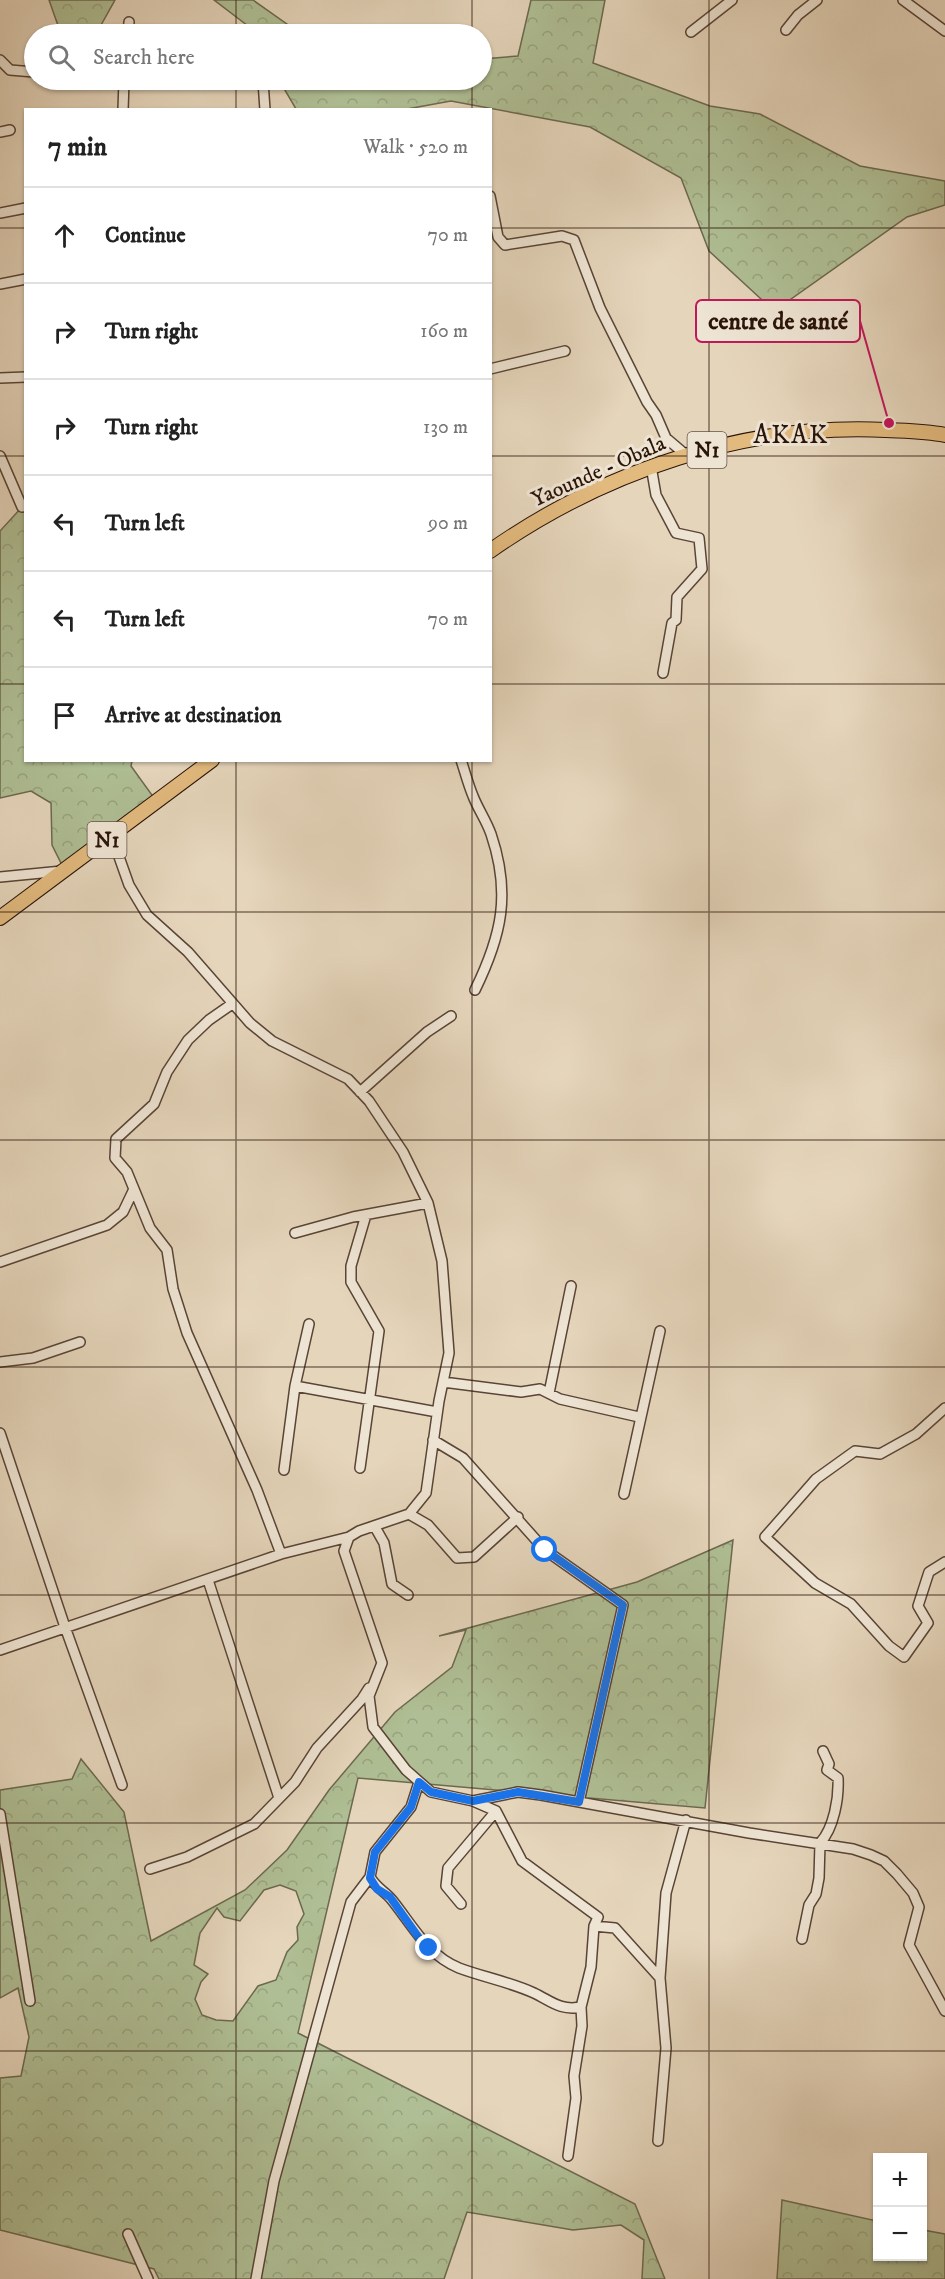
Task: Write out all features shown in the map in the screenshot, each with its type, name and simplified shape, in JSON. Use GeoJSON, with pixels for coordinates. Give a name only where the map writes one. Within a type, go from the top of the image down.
{"type":"FeatureCollection","features":[{"type":"Feature","properties":{"kind":"highway","name":"Yaounde - Obala"},"geometry":{"type":"LineString","coordinates":[[492,550],[531,522],[651,466],[686,455],[736,443],[829,429],[945,435]]}},
{"type":"Feature","properties":{"kind":"highway","name":"N1"},"geometry":{"type":"LineString","coordinates":[[0,918],[210,762]]}},
{"type":"Feature","properties":{"kind":"street"},"geometry":{"type":"LineString","coordinates":[[691,32],[732,0]]}},
{"type":"Feature","properties":{"kind":"street"},"geometry":{"type":"LineString","coordinates":[[786,30],[798,15],[818,0]]}},
{"type":"Feature","properties":{"kind":"street"},"geometry":{"type":"LineString","coordinates":[[903,0],[945,31]]}},
{"type":"Feature","properties":{"kind":"street"},"geometry":{"type":"LineString","coordinates":[[0,60],[10,70],[24,71]]}},
{"type":"Feature","properties":{"kind":"street"},"geometry":{"type":"LineString","coordinates":[[123,108],[124,90]]}},
{"type":"Feature","properties":{"kind":"street"},"geometry":{"type":"LineString","coordinates":[[264,90],[265,108]]}},
{"type":"Feature","properties":{"kind":"street"},"geometry":{"type":"LineString","coordinates":[[492,206],[498,237],[505,245],[562,236],[574,240],[600,308],[647,402],[666,438],[686,455]]}},
{"type":"Feature","properties":{"kind":"street"},"geometry":{"type":"LineString","coordinates":[[0,213],[24,208]]}},
{"type":"Feature","properties":{"kind":"street"},"geometry":{"type":"LineString","coordinates":[[0,284],[24,279]]}},
{"type":"Feature","properties":{"kind":"street"},"geometry":{"type":"LineString","coordinates":[[492,369],[565,351]]}},
{"type":"Feature","properties":{"kind":"street"},"geometry":{"type":"LineString","coordinates":[[0,378],[24,377]]}},
{"type":"Feature","properties":{"kind":"street"},"geometry":{"type":"LineString","coordinates":[[0,456],[3,471],[22,507]]}},
{"type":"Feature","properties":{"kind":"street"},"geometry":{"type":"LineString","coordinates":[[651,466],[656,495],[676,533],[699,538],[702,569],[677,597],[676,620],[672,623],[663,673]]}},
{"type":"Feature","properties":{"kind":"street"},"geometry":{"type":"LineString","coordinates":[[462,762],[473,795],[490,831],[501,868],[503,914],[490,956],[475,990]]}},
{"type":"Feature","properties":{"kind":"street"},"geometry":{"type":"LineString","coordinates":[[0,1650],[281,1554],[349,1537],[409,1514],[426,1493],[437,1412],[449,1353],[442,1261],[428,1203],[403,1152],[348,1079],[272,1041],[232,1004],[188,952],[147,915],[129,885],[112,837]]}},
{"type":"Feature","properties":{"kind":"street"},"geometry":{"type":"LineString","coordinates":[[0,877],[62,871]]}},
{"type":"Feature","properties":{"kind":"street"},"geometry":{"type":"LineString","coordinates":[[232,1004],[209,1020],[188,1040],[167,1072],[154,1104],[116,1139],[115,1158],[127,1172],[150,1228],[167,1250],[173,1289],[187,1333],[257,1490],[281,1554]]}},
{"type":"Feature","properties":{"kind":"street"},"geometry":{"type":"LineString","coordinates":[[360,1092],[427,1032],[451,1016]]}},
{"type":"Feature","properties":{"kind":"street"},"geometry":{"type":"LineString","coordinates":[[0,1262],[107,1225],[123,1212],[134,1189]]}},
{"type":"Feature","properties":{"kind":"street"},"geometry":{"type":"LineString","coordinates":[[295,1233],[366,1215],[428,1203]]}},
{"type":"Feature","properties":{"kind":"street"},"geometry":{"type":"LineString","coordinates":[[360,1468],[378,1331],[351,1282],[351,1266],[366,1215]]}},
{"type":"Feature","properties":{"kind":"street"},"geometry":{"type":"LineString","coordinates":[[549,1393],[571,1286]]}},
{"type":"Feature","properties":{"kind":"street"},"geometry":{"type":"LineString","coordinates":[[284,1470],[295,1386],[309,1324]]}},
{"type":"Feature","properties":{"kind":"street"},"geometry":{"type":"LineString","coordinates":[[624,1494],[639,1417],[660,1331]]}},
{"type":"Feature","properties":{"kind":"street"},"geometry":{"type":"LineString","coordinates":[[0,1362],[33,1358],[80,1342]]}},
{"type":"Feature","properties":{"kind":"street"},"geometry":{"type":"LineString","coordinates":[[443,1382],[521,1392],[540,1389],[560,1399],[639,1417]]}},
{"type":"Feature","properties":{"kind":"street"},"geometry":{"type":"LineString","coordinates":[[295,1386],[437,1412]]}},
{"type":"Feature","properties":{"kind":"street"},"geometry":{"type":"LineString","coordinates":[[945,1408],[916,1434],[880,1454],[855,1451],[816,1479],[765,1537],[815,1583],[852,1604],[889,1646],[904,1657],[928,1623],[918,1606],[929,1572],[945,1562]]}},
{"type":"Feature","properties":{"kind":"street"},"geometry":{"type":"LineString","coordinates":[[0,1433],[64,1627],[122,1785]]}},
{"type":"Feature","properties":{"kind":"street"},"geometry":{"type":"LineString","coordinates":[[433,1440],[463,1458],[518,1517],[545,1550],[623,1605],[579,1802]]}},
{"type":"Feature","properties":{"kind":"street"},"geometry":{"type":"LineString","coordinates":[[409,1514],[428,1525],[457,1558],[474,1557],[518,1517]]}},
{"type":"Feature","properties":{"kind":"street"},"geometry":{"type":"LineString","coordinates":[[375,1527],[384,1543],[392,1584],[408,1595]]}},
{"type":"Feature","properties":{"kind":"street"},"geometry":{"type":"LineString","coordinates":[[150,1869],[187,1857],[254,1824],[295,1782],[322,1743],[362,1699],[373,1681],[382,1663],[350,1575],[344,1551],[349,1537]]}},
{"type":"Feature","properties":{"kind":"street"},"geometry":{"type":"LineString","coordinates":[[208,1580],[279,1798]]}},
{"type":"Feature","properties":{"kind":"street"},"geometry":{"type":"LineString","coordinates":[[373,1681],[369,1696],[373,1727],[406,1770],[431,1792],[473,1801],[496,1812],[522,1861],[598,1917],[594,1926],[591,1967],[580,2007],[582,2026],[574,2076],[576,2098],[568,2156]]}},
{"type":"Feature","properties":{"kind":"street"},"geometry":{"type":"LineString","coordinates":[[802,1938],[809,1905],[816,1894],[820,1843],[827,1835],[839,1788],[838,1778],[827,1770],[829,1764],[823,1752]]}},
{"type":"Feature","properties":{"kind":"street"},"geometry":{"type":"LineString","coordinates":[[256,2279],[274,2181],[351,1902],[370,1878],[375,1852],[411,1807],[419,1782]]}},
{"type":"Feature","properties":{"kind":"street"},"geometry":{"type":"LineString","coordinates":[[473,1801],[518,1792],[853,1849],[884,1861],[913,1893],[919,1912],[909,1945],[945,2010]]}},
{"type":"Feature","properties":{"kind":"street"},"geometry":{"type":"LineString","coordinates":[[462,1904],[446,1886],[448,1868],[496,1812]]}},
{"type":"Feature","properties":{"kind":"street"},"geometry":{"type":"LineString","coordinates":[[0,1814],[30,2001]]}},
{"type":"Feature","properties":{"kind":"street"},"geometry":{"type":"LineString","coordinates":[[658,2141],[666,2048],[660,1978],[666,1893],[686,1820]]}},
{"type":"Feature","properties":{"kind":"street"},"geometry":{"type":"LineString","coordinates":[[370,1878],[377,1889],[390,1897],[422,1942],[446,1962],[534,1993],[555,2006],[570,2009],[580,2007]]}},
{"type":"Feature","properties":{"kind":"street"},"geometry":{"type":"LineString","coordinates":[[594,1926],[615,1928],[660,1978]]}},
{"type":"Feature","properties":{"kind":"street"},"geometry":{"type":"LineString","coordinates":[[128,2234],[148,2279]]}},
{"type":"Feature","properties":{"kind":"green space"},"geometry":{"type":"Polygon","coordinates":[[[49,0],[115,0],[102,24],[57,24],[49,0]]]}},
{"type":"Feature","properties":{"kind":"green space"},"geometry":{"type":"Polygon","coordinates":[[[214,0],[253,0],[287,24],[245,24],[214,0]]]}},
{"type":"Feature","properties":{"kind":"green space"},"geometry":{"type":"Polygon","coordinates":[[[531,0],[605,0],[593,63],[710,106],[760,114],[860,166],[945,181],[945,205],[907,217],[774,311],[709,251],[681,178],[590,127],[451,101],[412,108],[295,108],[285,90],[492,90],[492,58],[518,56],[531,0]]]}},
{"type":"Feature","properties":{"kind":"green space"},"geometry":{"type":"Polygon","coordinates":[[[22,507],[24,508],[24,762],[132,762],[131,766],[157,802],[65,871],[52,845],[51,803],[31,791],[0,798],[0,531],[22,507]]]}},
{"type":"Feature","properties":{"kind":"green space"},"geometry":{"type":"Polygon","coordinates":[[[733,1540],[705,1808],[358,1778],[298,2033],[635,2204],[665,2279],[642,2279],[644,2240],[621,2225],[573,2230],[467,2212],[444,2279],[159,2279],[154,2269],[0,2230],[0,2078],[21,2076],[29,2037],[18,1988],[0,1998],[0,1790],[72,1779],[81,1759],[124,1812],[151,1941],[245,1890],[287,1850],[329,1790],[395,1712],[452,1667],[466,1630],[439,1636],[637,1582],[733,1540]],[[280,1885],[264,1890],[240,1921],[224,1917],[217,1908],[200,1933],[194,1965],[208,1974],[201,1982],[195,1999],[202,2015],[216,2020],[233,2021],[258,1986],[276,1980],[287,1952],[298,1940],[297,1927],[304,1914],[296,1891],[280,1885]]]}},
{"type":"Feature","properties":{"kind":"green space"},"geometry":{"type":"Polygon","coordinates":[[[782,2200],[873,2220],[873,2261],[927,2261],[927,2231],[945,2234],[945,2279],[777,2279],[782,2200]]]}},
{"type":"Feature","properties":{"kind":"place","name":"centre de santé"},"geometry":{"type":"Point","coordinates":[889,423]}},
{"type":"Feature","properties":{"kind":"district","name":"AKAK"},"geometry":{"type":"Point","coordinates":[791,434]}},
{"type":"Feature","properties":{"kind":"route"},"geometry":{"type":"LineString","coordinates":[[429,1948],[422,1942],[390,1897],[377,1889],[370,1878],[375,1852],[411,1807],[419,1782],[431,1792],[473,1801],[518,1792],[579,1802],[623,1605],[545,1550]]}}]}
